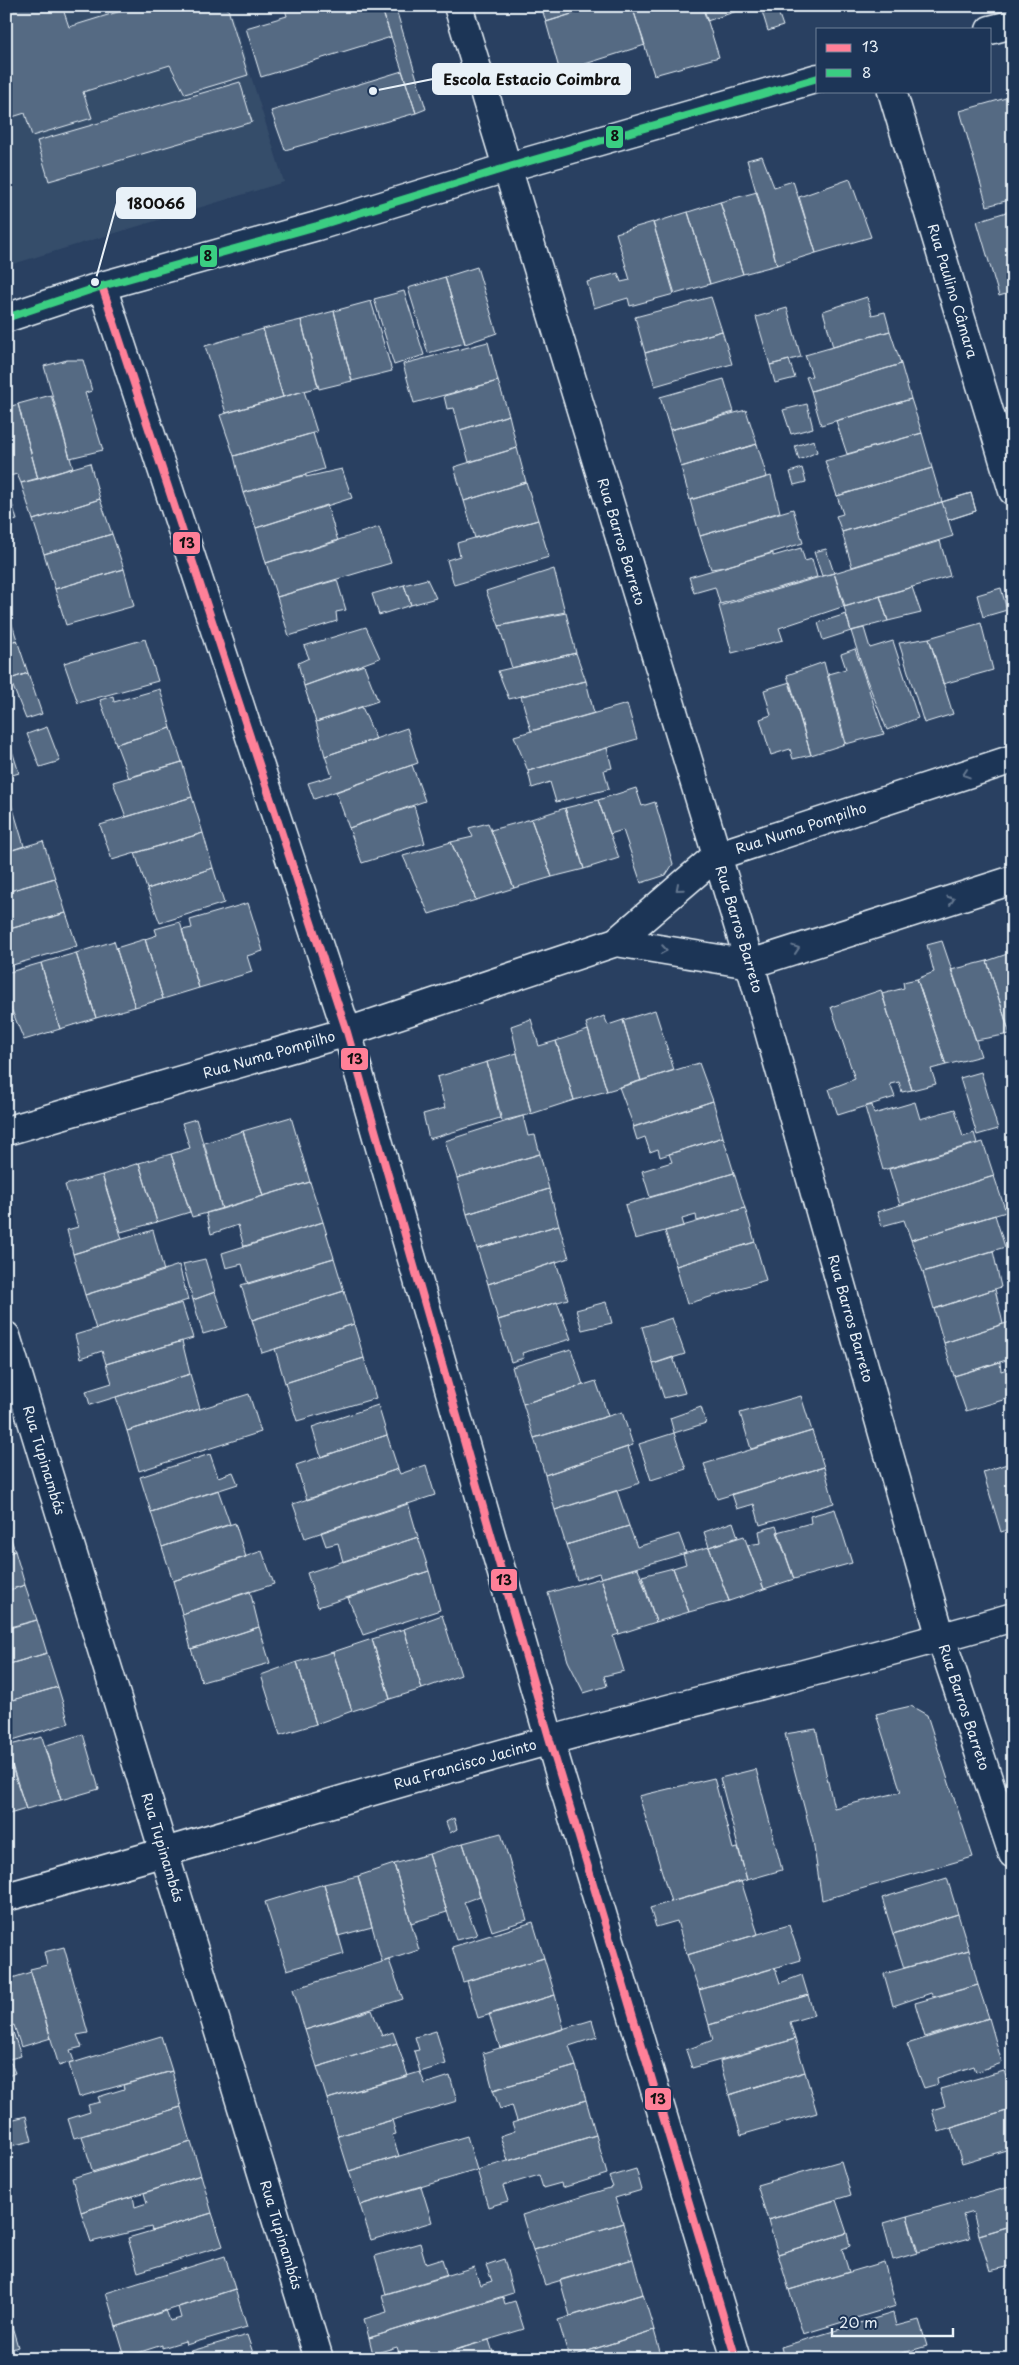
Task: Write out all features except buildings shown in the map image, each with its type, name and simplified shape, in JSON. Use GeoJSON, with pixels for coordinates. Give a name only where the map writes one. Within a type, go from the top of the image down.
{"type":"FeatureCollection","features":[{"type":"Feature","properties":{"kind":"street","name":"Rua Barros Barreto"},"geometry":{"type":"LineString","coordinates":[[458,6],[509,167],[750,964],[941,1638],[1013,1854]]}},
{"type":"Feature","properties":{"kind":"street"},"geometry":{"type":"LineString","coordinates":[[992,29],[1013,24]]}},
{"type":"Feature","properties":{"kind":"street"},"geometry":{"type":"LineString","coordinates":[[6,318],[102,286],[318,226],[509,167],[816,79]]}},
{"type":"Feature","properties":{"kind":"street","name":"Rua Paulino Câmara"},"geometry":{"type":"LineString","coordinates":[[892,92],[1013,492]]}},
{"type":"Feature","properties":{"kind":"street"},"geometry":{"type":"LineString","coordinates":[[102,286],[347,1032],[550,1741],[736,2359]]}},
{"type":"Feature","properties":{"kind":"street","name":"Rua Numa Pompilho"},"geometry":{"type":"LineString","coordinates":[[6,1131],[347,1032],[616,942],[716,856],[1013,759]]}},
{"type":"Feature","properties":{"kind":"street","name":"Rua Numa Pompilho"},"geometry":{"type":"LineString","coordinates":[[616,942],[750,964],[1013,880]]}},
{"type":"Feature","properties":{"kind":"street","name":"Rua Tupinambás"},"geometry":{"type":"LineString","coordinates":[[6,1336],[319,2359]]}},
{"type":"Feature","properties":{"kind":"street","name":"Rua Francisco Jacinto"},"geometry":{"type":"LineString","coordinates":[[6,1897],[165,1854],[550,1741],[941,1638],[1013,1616]]}},
{"type":"Feature","properties":{"kind":"shaded area"},"geometry":{"type":"Polygon","coordinates":[[[6,6],[229,6],[284,182],[6,266],[6,6]]]}},
{"type":"Feature","properties":{"kind":"transit line","name":"8"},"geometry":{"type":"LineString","coordinates":[[6,318],[102,286],[317,226],[509,167],[816,79]]}},
{"type":"Feature","properties":{"kind":"transit line","name":"13"},"geometry":{"type":"LineString","coordinates":[[102,286],[347,1032],[550,1741],[736,2359]]}},
{"type":"Feature","properties":{"kind":"place","name":"Escola Estacio Coimbra"},"geometry":{"type":"Point","coordinates":[373,91]}},
{"type":"Feature","properties":{"kind":"place","name":"180066"},"geometry":{"type":"Point","coordinates":[95,282]}}]}
